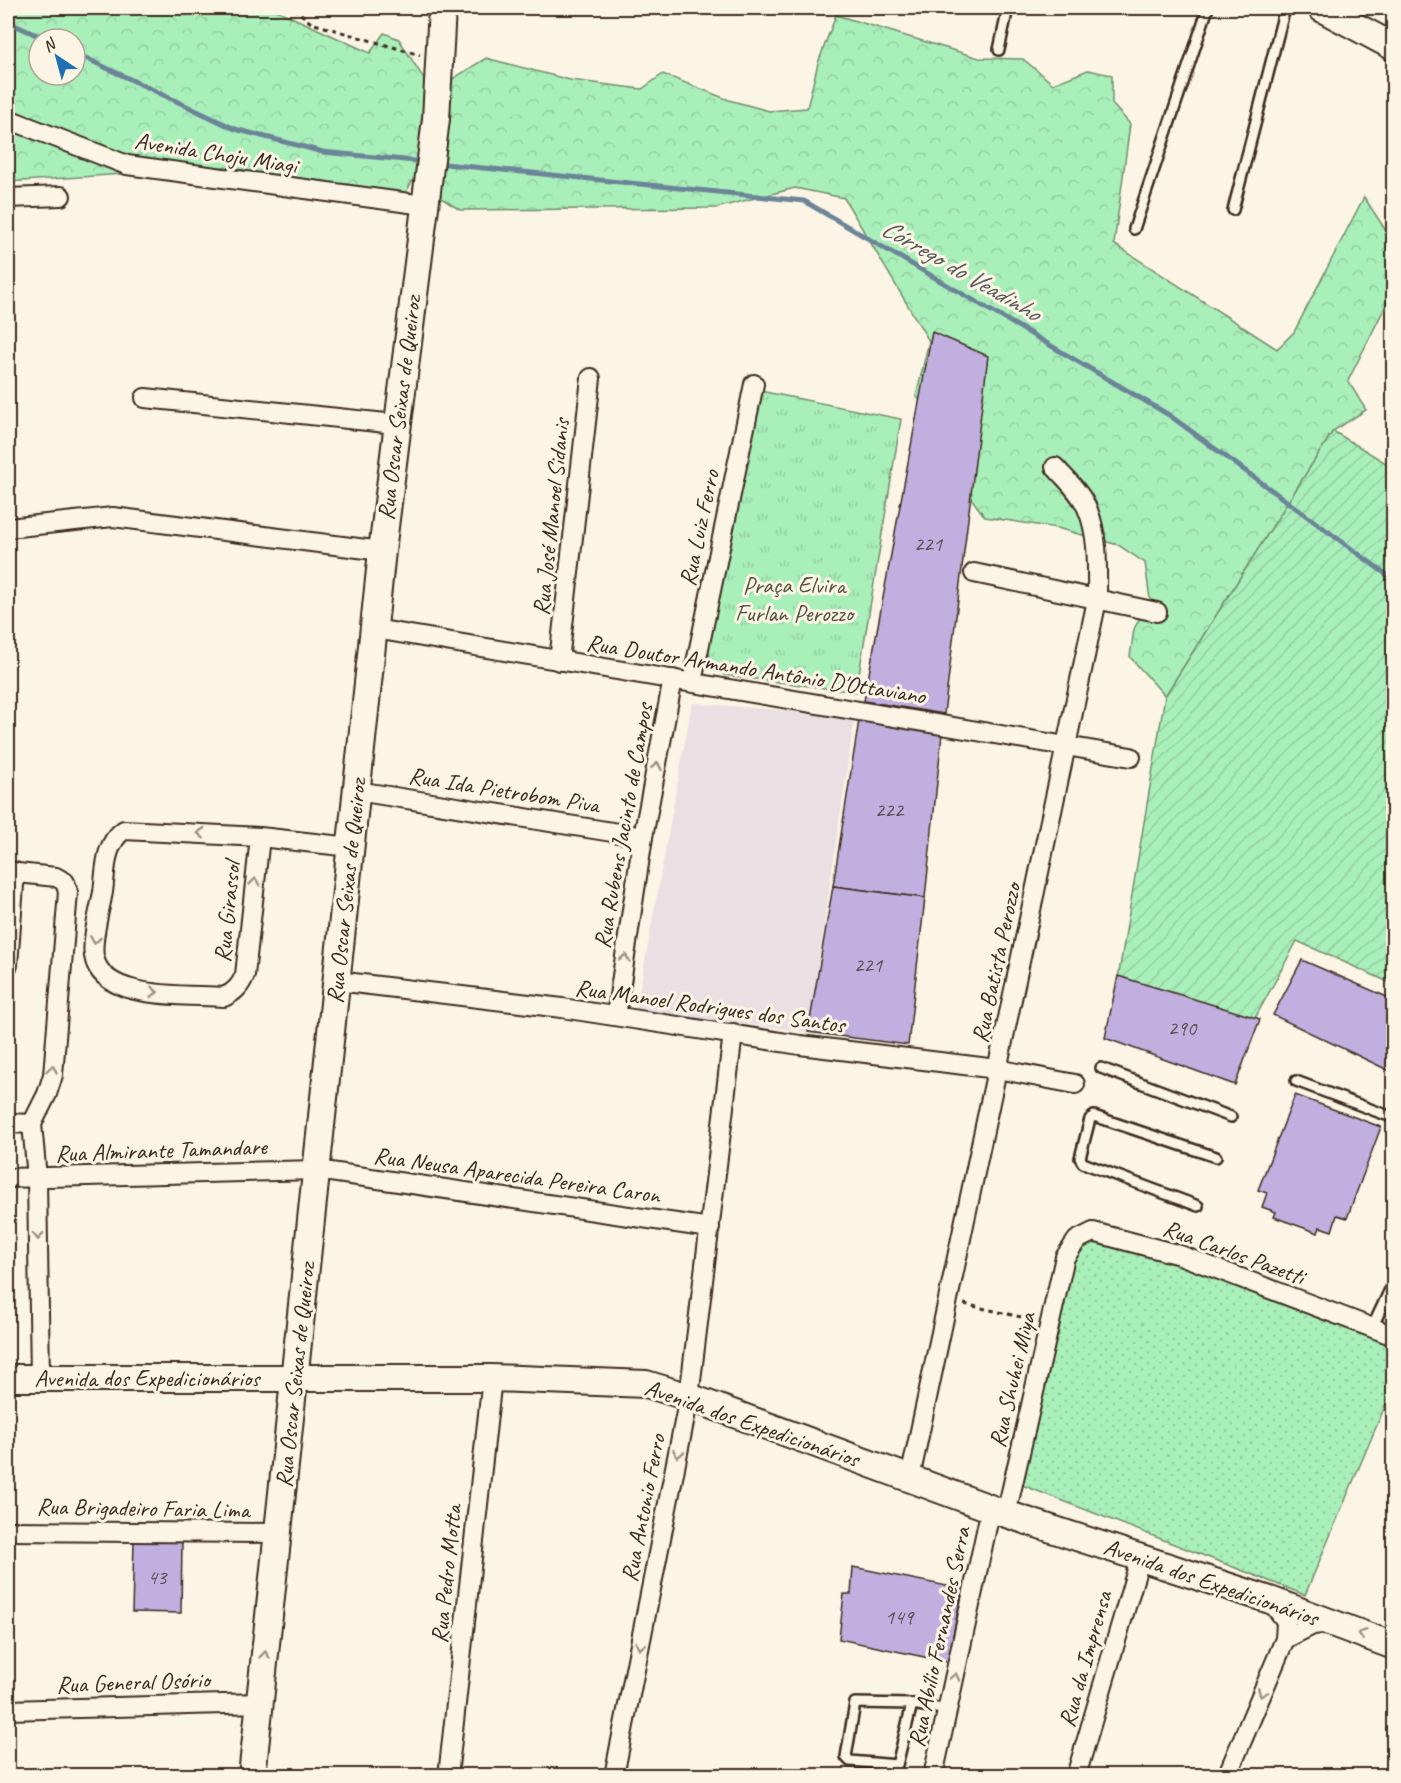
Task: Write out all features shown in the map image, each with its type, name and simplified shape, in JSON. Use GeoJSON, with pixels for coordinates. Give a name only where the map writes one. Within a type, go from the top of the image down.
{"type":"FeatureCollection","features":[{"type":"Feature","properties":{"kind":"street","name":"Rua Oscar Seixas de Queiroz"},"geometry":{"type":"LineString","coordinates":[[252,1776],[382,551],[429,167],[442,8]]}},
{"type":"Feature","properties":{"kind":"street"},"geometry":{"type":"LineString","coordinates":[[1321,8],[1394,47]]}},
{"type":"Feature","properties":{"kind":"street","name":"Avenida Choju Miagi"},"geometry":{"type":"LineString","coordinates":[[8,119],[127,165],[424,205]]}},
{"type":"Feature","properties":{"kind":"street"},"geometry":{"type":"LineString","coordinates":[[8,198],[61,196]]}},
{"type":"Feature","properties":{"kind":"street","name":"Rua José Manoel Sidanis"},"geometry":{"type":"LineString","coordinates":[[559,661],[591,378]]}},
{"type":"Feature","properties":{"kind":"street","name":"Rua Luiz Ferro"},"geometry":{"type":"LineString","coordinates":[[692,682],[754,384]]}},
{"type":"Feature","properties":{"kind":"street"},"geometry":{"type":"LineString","coordinates":[[146,398],[396,424]]}},
{"type":"Feature","properties":{"kind":"street","name":"Rua Batista Perozzo"},"geometry":{"type":"LineString","coordinates":[[910,1478],[1097,600],[1096,551],[1087,508],[1071,484],[1055,467]]}},
{"type":"Feature","properties":{"kind":"street"},"geometry":{"type":"LineString","coordinates":[[8,528],[113,517],[382,551]]}},
{"type":"Feature","properties":{"kind":"street"},"geometry":{"type":"LineString","coordinates":[[974,573],[1157,612]]}},
{"type":"Feature","properties":{"kind":"street","name":"Rua Doutor Armando Antônio D'Ottaviano"},"geometry":{"type":"LineString","coordinates":[[375,629],[1131,757]]}},
{"type":"Feature","properties":{"kind":"street","name":"Rua Rubens Jacinto de Campos"},"geometry":{"type":"LineString","coordinates":[[616,1016],[643,837],[673,679]]}},
{"type":"Feature","properties":{"kind":"street","name":"Rua Ida Pietrobom Piva"},"geometry":{"type":"LineString","coordinates":[[357,791],[643,837]]}},
{"type":"Feature","properties":{"kind":"street","name":"Rua Girassol"},"geometry":{"type":"LineString","coordinates":[[260,837],[245,975],[241,986],[224,997],[135,991],[117,986],[101,972],[93,954],[110,843],[117,835],[132,828],[260,837],[351,847]]}},
{"type":"Feature","properties":{"kind":"street"},"geometry":{"type":"LineString","coordinates":[[8,965],[11,872],[56,877],[65,882],[68,892],[53,1075],[47,1094],[32,1124],[37,1178],[40,1378]]}},
{"type":"Feature","properties":{"kind":"street","name":"Rua Manoel Rodrigues dos Santos"},"geometry":{"type":"LineString","coordinates":[[337,981],[616,1016],[800,1045],[998,1069],[1075,1084]]}},
{"type":"Feature","properties":{"kind":"street","name":"Rua Antonio Ferro"},"geometry":{"type":"LineString","coordinates":[[616,1775],[689,1397],[733,1033]]}},
{"type":"Feature","properties":{"kind":"street"},"geometry":{"type":"LineString","coordinates":[[8,1123],[32,1124]]}},
{"type":"Feature","properties":{"kind":"street","name":"Rua Almirante Tamandare"},"geometry":{"type":"LineString","coordinates":[[8,1178],[316,1170]]}},
{"type":"Feature","properties":{"kind":"street","name":"Rua Neusa Aparecida Pereira Caron"},"geometry":{"type":"LineString","coordinates":[[316,1170],[710,1228]]}},
{"type":"Feature","properties":{"kind":"street","name":"Rua Carlos Pazetti"},"geometry":{"type":"LineString","coordinates":[[1065,1257],[1077,1240],[1093,1232],[1180,1255],[1394,1336]]}},
{"type":"Feature","properties":{"kind":"street","name":"Rua Shuhei Miya"},"geometry":{"type":"LineString","coordinates":[[999,1511],[1050,1323],[1065,1257]]}},
{"type":"Feature","properties":{"kind":"street","name":"Avenida dos Expedicionários"},"geometry":{"type":"LineString","coordinates":[[8,1378],[492,1378],[646,1384],[689,1397],[999,1511],[1270,1600],[1394,1646]]}},
{"type":"Feature","properties":{"kind":"street","name":"Rua Pedro Motta"},"geometry":{"type":"LineString","coordinates":[[448,1776],[492,1378]]}},
{"type":"Feature","properties":{"kind":"street","name":"Rua Abílio Fernandes Serra"},"geometry":{"type":"LineString","coordinates":[[933,1776],[999,1511]]}},
{"type":"Feature","properties":{"kind":"street","name":"Rua Brigadeiro Faria Lima"},"geometry":{"type":"LineString","coordinates":[[8,1531],[278,1533]]}},
{"type":"Feature","properties":{"kind":"street","name":"Rua da Imprensa"},"geometry":{"type":"LineString","coordinates":[[1076,1776],[1141,1556]]}},
{"type":"Feature","properties":{"kind":"street"},"geometry":{"type":"LineString","coordinates":[[1227,1776],[1285,1639],[1286,1621],[1270,1600]]}},
{"type":"Feature","properties":{"kind":"street"},"geometry":{"type":"LineString","coordinates":[[1285,1639],[1313,1625],[1331,1623]]}},
{"type":"Feature","properties":{"kind":"street","name":"Rua General Osório"},"geometry":{"type":"LineString","coordinates":[[8,1710],[260,1703]]}},
{"type":"Feature","properties":{"kind":"lane"},"geometry":{"type":"LineString","coordinates":[[999,50],[1008,8]]}},
{"type":"Feature","properties":{"kind":"lane"},"geometry":{"type":"LineString","coordinates":[[1134,229],[1208,8]]}},
{"type":"Feature","properties":{"kind":"lane"},"geometry":{"type":"LineString","coordinates":[[1233,210],[1285,8]]}},
{"type":"Feature","properties":{"kind":"lane"},"geometry":{"type":"LineString","coordinates":[[1101,1068],[1231,1117]]}},
{"type":"Feature","properties":{"kind":"lane"},"geometry":{"type":"LineString","coordinates":[[1296,1081],[1394,1119]]}},
{"type":"Feature","properties":{"kind":"lane"},"geometry":{"type":"LineString","coordinates":[[1198,1206],[1083,1163],[1080,1158],[1090,1119],[1094,1116],[1216,1157]]}},
{"type":"Feature","properties":{"kind":"lane"},"geometry":{"type":"LineString","coordinates":[[1372,1328],[1394,1281]]}},
{"type":"Feature","properties":{"kind":"lane"},"geometry":{"type":"LineString","coordinates":[[912,1704],[897,1765],[850,1761],[846,1757],[855,1703],[912,1704],[948,1710]]}},
{"type":"Feature","properties":{"kind":"path"},"geometry":{"type":"LineString","coordinates":[[294,8],[311,22],[439,60]]}},
{"type":"Feature","properties":{"kind":"path"},"geometry":{"type":"LineString","coordinates":[[948,1301],[1050,1323]]}},
{"type":"Feature","properties":{"kind":"shaded area"},"geometry":{"type":"Polygon","coordinates":[[[692,703],[855,716],[808,1032],[636,1010],[692,703]]]}},
{"type":"Feature","properties":{"kind":"green space"},"geometry":{"type":"Polygon","coordinates":[[[8,8],[272,8],[370,53],[384,33],[399,39],[432,92],[486,58],[570,80],[642,89],[663,74],[729,100],[769,111],[807,108],[818,63],[836,15],[979,58],[1023,59],[1053,84],[1088,70],[1112,75],[1112,104],[1130,124],[1114,244],[1277,349],[1294,332],[1364,197],[1394,243],[1393,291],[1348,381],[1366,410],[1333,431],[1165,696],[1130,657],[1134,629],[1150,599],[1145,563],[1118,545],[1057,528],[985,517],[953,474],[945,417],[916,397],[929,341],[844,198],[795,188],[716,208],[460,210],[441,198],[437,153],[416,175],[403,197],[225,167],[8,182],[8,8]]]}},
{"type":"Feature","properties":{"kind":"green space","name":"Praça Elvira Furlan Perozzo"},"geometry":{"type":"Polygon","coordinates":[[[755,390],[901,419],[856,692],[724,675],[711,660],[708,650],[755,390]]]}},
{"type":"Feature","properties":{"kind":"green space"},"geometry":{"type":"Polygon","coordinates":[[[1333,431],[1389,465],[1393,455],[1393,984],[1297,941],[1241,1044],[1112,1015],[1165,696],[1333,431]]]}},
{"type":"Feature","properties":{"kind":"green space"},"geometry":{"type":"Polygon","coordinates":[[[1095,1236],[1393,1337],[1393,1387],[1305,1595],[1022,1485],[1070,1262],[1080,1245],[1095,1236]]]}},
{"type":"Feature","properties":{"kind":"building"},"geometry":{"type":"Polygon","coordinates":[[[932,332],[988,356],[944,714],[864,701],[932,332]]]}},
{"type":"Feature","properties":{"kind":"building"},"geometry":{"type":"Polygon","coordinates":[[[859,720],[942,734],[925,898],[833,886],[859,720]]]}},
{"type":"Feature","properties":{"kind":"building"},"geometry":{"type":"Polygon","coordinates":[[[833,886],[925,898],[908,1045],[808,1032],[833,886]]]}},
{"type":"Feature","properties":{"kind":"building"},"geometry":{"type":"Polygon","coordinates":[[[1302,960],[1394,1000],[1394,1073],[1273,1015],[1302,960]]]}},
{"type":"Feature","properties":{"kind":"building"},"geometry":{"type":"Polygon","coordinates":[[[1118,976],[1260,1019],[1235,1085],[1105,1038],[1118,976]]]}},
{"type":"Feature","properties":{"kind":"building"},"geometry":{"type":"Polygon","coordinates":[[[1295,1095],[1381,1127],[1347,1218],[1337,1215],[1332,1231],[1320,1227],[1318,1233],[1274,1217],[1276,1212],[1262,1207],[1267,1193],[1258,1190],[1295,1095]]]}},
{"type":"Feature","properties":{"kind":"building"},"geometry":{"type":"Polygon","coordinates":[[[134,1541],[182,1542],[181,1613],[132,1612],[134,1541]]]}},
{"type":"Feature","properties":{"kind":"building"},"geometry":{"type":"Polygon","coordinates":[[[853,1567],[962,1589],[948,1662],[839,1639],[844,1594],[851,1594],[853,1567]]]}},
{"type":"Feature","properties":{"kind":"waterway","name":"Córrego do Veadinho"},"geometry":{"type":"LineString","coordinates":[[8,22],[27,31]]}},
{"type":"Feature","properties":{"kind":"waterway","name":"Córrego do Veadinho"},"geometry":{"type":"LineString","coordinates":[[87,59],[235,129],[323,152],[415,161]]}},
{"type":"Feature","properties":{"kind":"waterway","name":"Córrego do Veadinho"},"geometry":{"type":"LineString","coordinates":[[445,164],[804,201],[1169,415],[1394,580]]}}]}
